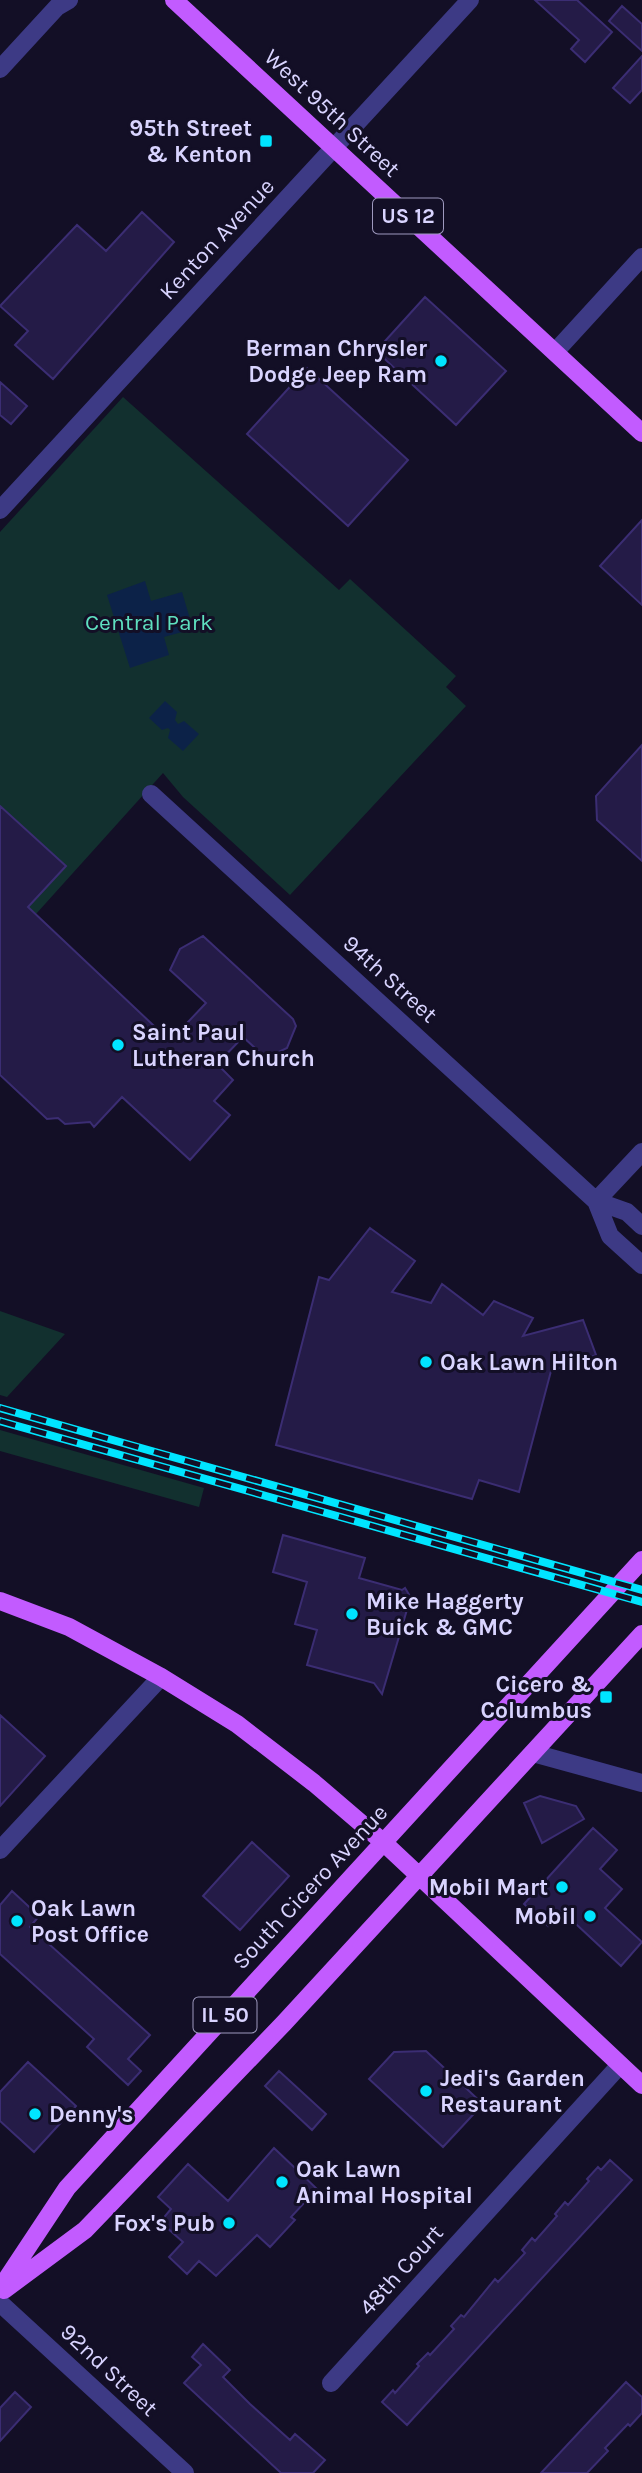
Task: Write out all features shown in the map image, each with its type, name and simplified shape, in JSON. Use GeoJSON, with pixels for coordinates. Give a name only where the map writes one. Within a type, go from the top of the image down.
{"type":"FeatureCollection","features":[{"type":"Feature","properties":{"kind":"main road","name":"West 95th Street"},"geometry":{"type":"LineString","coordinates":[[174,0],[642,433]]}},
{"type":"Feature","properties":{"kind":"main road","name":"South Cicero Avenue"},"geometry":{"type":"LineString","coordinates":[[0,2291],[67,2188],[642,1560]]}},
{"type":"Feature","properties":{"kind":"main road"},"geometry":{"type":"LineString","coordinates":[[0,1601],[69,1628],[161,1677],[237,1724],[314,1783],[383,1842],[642,2085]]}},
{"type":"Feature","properties":{"kind":"main road","name":"South Cicero Avenue"},"geometry":{"type":"LineString","coordinates":[[0,2291],[85,2230],[421,1876],[642,1634]]}},
{"type":"Feature","properties":{"kind":"street","name":"Kenton Avenue"},"geometry":{"type":"LineString","coordinates":[[0,510],[470,0]]}},
{"type":"Feature","properties":{"kind":"street"},"geometry":{"type":"LineString","coordinates":[[0,69],[62,2]]}},
{"type":"Feature","properties":{"kind":"street"},"geometry":{"type":"LineString","coordinates":[[555,352],[642,257]]}},
{"type":"Feature","properties":{"kind":"street","name":"94th Street"},"geometry":{"type":"LineString","coordinates":[[151,794],[596,1202],[626,1212],[642,1226]]}},
{"type":"Feature","properties":{"kind":"street"},"geometry":{"type":"LineString","coordinates":[[596,1202],[642,1152]]}},
{"type":"Feature","properties":{"kind":"street","name":"94th Street"},"geometry":{"type":"LineString","coordinates":[[596,1202],[610,1236],[642,1265]]}},
{"type":"Feature","properties":{"kind":"street"},"geometry":{"type":"LineString","coordinates":[[0,1850],[161,1677]]}},
{"type":"Feature","properties":{"kind":"street"},"geometry":{"type":"LineString","coordinates":[[533,1753],[642,1783]]}},
{"type":"Feature","properties":{"kind":"street","name":"48th Court"},"geometry":{"type":"LineString","coordinates":[[331,2383],[620,2065]]}},
{"type":"Feature","properties":{"kind":"street","name":"92nd Street"},"geometry":{"type":"LineString","coordinates":[[0,2303],[185,2473]]}},
{"type":"Feature","properties":{"kind":"green space","name":"Central Park"},"geometry":{"type":"Polygon","coordinates":[[[123,397],[339,590],[350,579],[456,676],[446,687],[466,706],[290,895],[183,797],[163,773],[0,954],[0,532],[123,397]]]}},
{"type":"Feature","properties":{"kind":"green space"},"geometry":{"type":"Polygon","coordinates":[[[0,1311],[65,1334],[7,1397],[0,1395],[0,1311]]]}},
{"type":"Feature","properties":{"kind":"green space"},"geometry":{"type":"Polygon","coordinates":[[[0,1430],[204,1488],[199,1507],[0,1451],[0,1430]]]}},
{"type":"Feature","properties":{"kind":"water"},"geometry":{"type":"Polygon","coordinates":[[[145,581],[151,601],[182,592],[193,629],[164,637],[169,655],[130,668],[107,595],[145,581]]]}},
{"type":"Feature","properties":{"kind":"water"},"geometry":{"type":"Polygon","coordinates":[[[165,701],[177,712],[175,720],[178,724],[184,721],[199,734],[183,751],[168,738],[168,728],[162,730],[149,718],[165,701]]]}},
{"type":"Feature","properties":{"kind":"building"},"geometry":{"type":"Polygon","coordinates":[[[535,0],[577,0],[612,32],[585,62],[571,49],[579,40],[535,0]]]}},
{"type":"Feature","properties":{"kind":"building"},"geometry":{"type":"Polygon","coordinates":[[[622,6],[642,24],[642,51],[609,21],[622,6]]]}},
{"type":"Feature","properties":{"kind":"building"},"geometry":{"type":"Polygon","coordinates":[[[642,56],[642,90],[630,103],[613,88],[642,56]]]}},
{"type":"Feature","properties":{"kind":"building"},"geometry":{"type":"Polygon","coordinates":[[[142,212],[174,242],[53,379],[15,345],[28,331],[0,306],[77,225],[106,251],[142,212]]]}},
{"type":"Feature","properties":{"kind":"building","name":"Berman Chrysler Dodge Jeep Ram"},"geometry":{"type":"Polygon","coordinates":[[[425,297],[506,371],[456,425],[376,351],[425,297]]]}},
{"type":"Feature","properties":{"kind":"building"},"geometry":{"type":"Polygon","coordinates":[[[307,368],[408,460],[348,526],[247,434],[307,368]]]}},
{"type":"Feature","properties":{"kind":"building"},"geometry":{"type":"Polygon","coordinates":[[[0,382],[27,406],[11,424],[0,415],[0,382]]]}},
{"type":"Feature","properties":{"kind":"building"},"geometry":{"type":"Polygon","coordinates":[[[642,520],[642,605],[600,566],[642,520]]]}},
{"type":"Feature","properties":{"kind":"building"},"geometry":{"type":"Polygon","coordinates":[[[642,745],[642,861],[597,820],[596,796],[642,745]]]}},
{"type":"Feature","properties":{"kind":"building","name":"Saint Paul Lutheran Church"},"geometry":{"type":"Polygon","coordinates":[[[0,806],[66,866],[28,907],[170,1041],[206,1003],[170,970],[180,949],[203,936],[293,1019],[296,1026],[287,1048],[266,1058],[243,1037],[217,1064],[233,1080],[214,1101],[230,1115],[190,1160],[122,1097],[94,1127],[90,1122],[65,1124],[58,1118],[47,1119],[0,1075],[0,806]]]}},
{"type":"Feature","properties":{"kind":"building","name":"Oak Lawn Hilton"},"geometry":{"type":"Polygon","coordinates":[[[370,1228],[415,1261],[392,1292],[431,1303],[442,1284],[483,1315],[494,1301],[533,1318],[523,1336],[583,1320],[596,1355],[551,1371],[519,1492],[479,1480],[472,1499],[276,1445],[319,1277],[329,1280],[370,1228]]]}},
{"type":"Feature","properties":{"kind":"building","name":"Mike Haggerty Buick & GMC"},"geometry":{"type":"Polygon","coordinates":[[[283,1535],[365,1558],[359,1578],[402,1590],[405,1588],[413,1601],[409,1603],[382,1694],[374,1683],[307,1665],[317,1630],[295,1624],[307,1582],[273,1572],[283,1535]]]}},
{"type":"Feature","properties":{"kind":"building"},"geometry":{"type":"Polygon","coordinates":[[[0,1715],[45,1756],[0,1806],[0,1715]]]}},
{"type":"Feature","properties":{"kind":"building","name":"Mobil"},"geometry":{"type":"Polygon","coordinates":[[[540,1796],[576,1806],[584,1819],[542,1843],[524,1803],[540,1796]]]}},
{"type":"Feature","properties":{"kind":"building"},"geometry":{"type":"Polygon","coordinates":[[[593,1828],[617,1850],[600,1869],[622,1889],[605,1908],[642,1942],[621,1966],[562,1911],[548,1926],[524,1904],[593,1828]]]}},
{"type":"Feature","properties":{"kind":"building"},"geometry":{"type":"Polygon","coordinates":[[[252,1842],[289,1876],[240,1930],[203,1896],[252,1842]]]}},
{"type":"Feature","properties":{"kind":"building"},"geometry":{"type":"Polygon","coordinates":[[[12,1891],[39,1916],[30,1927],[150,2035],[128,2059],[141,2071],[128,2085],[87,2047],[94,2039],[0,1954],[0,1905],[12,1891]]]}},
{"type":"Feature","properties":{"kind":"building","name":"Jedi's Garden Restaurant"},"geometry":{"type":"Polygon","coordinates":[[[426,2051],[483,2104],[443,2147],[369,2079],[394,2052],[426,2051]]]}},
{"type":"Feature","properties":{"kind":"building","name":"Denny's"},"geometry":{"type":"Polygon","coordinates":[[[28,2062],[76,2106],[34,2152],[0,2121],[0,2092],[28,2062]]]}},
{"type":"Feature","properties":{"kind":"building"},"geometry":{"type":"Polygon","coordinates":[[[279,2071],[326,2114],[312,2130],[265,2086],[279,2071]]]}},
{"type":"Feature","properties":{"kind":"building","name":"Fox's Pub"},"geometry":{"type":"Polygon","coordinates":[[[274,2148],[317,2189],[291,2217],[295,2220],[270,2247],[257,2235],[216,2276],[199,2261],[187,2274],[169,2257],[183,2242],[165,2226],[165,2216],[171,2209],[158,2197],[188,2164],[228,2201],[274,2148]]]}},
{"type":"Feature","properties":{"kind":"building"},"geometry":{"type":"Polygon","coordinates":[[[610,2160],[632,2180],[407,2425],[382,2402],[393,2390],[395,2393],[419,2366],[417,2364],[428,2353],[430,2355],[454,2329],[451,2326],[461,2315],[464,2317],[495,2279],[498,2282],[525,2253],[522,2250],[532,2238],[535,2241],[557,2216],[555,2214],[565,2202],[568,2205],[598,2167],[601,2170],[610,2160]]]}},
{"type":"Feature","properties":{"kind":"building"},"geometry":{"type":"Polygon","coordinates":[[[203,2344],[230,2370],[223,2377],[250,2404],[290,2440],[295,2434],[325,2460],[313,2473],[281,2473],[184,2383],[201,2365],[192,2357],[203,2344]]]}},
{"type":"Feature","properties":{"kind":"building"},"geometry":{"type":"Polygon","coordinates":[[[626,2382],[642,2397],[642,2413],[605,2448],[608,2451],[587,2473],[541,2473],[626,2382]]]}},
{"type":"Feature","properties":{"kind":"building"},"geometry":{"type":"Polygon","coordinates":[[[15,2392],[31,2407],[0,2441],[0,2408],[15,2392]]]}},
{"type":"Feature","properties":{"kind":"railway"},"geometry":{"type":"LineString","coordinates":[[0,1408],[642,1590]]}},
{"type":"Feature","properties":{"kind":"railway"},"geometry":{"type":"LineString","coordinates":[[0,1421],[642,1602]]}},
{"type":"Feature","properties":{"kind":"place","name":"95th Street & Kenton"},"geometry":{"type":"Point","coordinates":[266,141]}},
{"type":"Feature","properties":{"kind":"place","name":"Berman Chrysler Dodge Jeep Ram"},"geometry":{"type":"Point","coordinates":[441,361]}},
{"type":"Feature","properties":{"kind":"place","name":"Saint Paul Lutheran Church"},"geometry":{"type":"Point","coordinates":[118,1045]}},
{"type":"Feature","properties":{"kind":"place","name":"Oak Lawn Hilton"},"geometry":{"type":"Point","coordinates":[426,1362]}},
{"type":"Feature","properties":{"kind":"place","name":"Mike Haggerty Buick & GMC"},"geometry":{"type":"Point","coordinates":[352,1614]}},
{"type":"Feature","properties":{"kind":"place","name":"Cicero & Columbus"},"geometry":{"type":"Point","coordinates":[606,1697]}},
{"type":"Feature","properties":{"kind":"place","name":"Mobil Mart"},"geometry":{"type":"Point","coordinates":[562,1887]}},
{"type":"Feature","properties":{"kind":"place","name":"Mobil"},"geometry":{"type":"Point","coordinates":[590,1916]}},
{"type":"Feature","properties":{"kind":"place","name":"Oak Lawn Post Office"},"geometry":{"type":"Point","coordinates":[17,1921]}},
{"type":"Feature","properties":{"kind":"place","name":"Jedi's Garden Restaurant"},"geometry":{"type":"Point","coordinates":[426,2091]}},
{"type":"Feature","properties":{"kind":"place","name":"Denny's"},"geometry":{"type":"Point","coordinates":[35,2114]}},
{"type":"Feature","properties":{"kind":"place","name":"Oak Lawn Animal Hospital"},"geometry":{"type":"Point","coordinates":[282,2182]}},
{"type":"Feature","properties":{"kind":"place","name":"Fox's Pub"},"geometry":{"type":"Point","coordinates":[229,2223]}}]}
